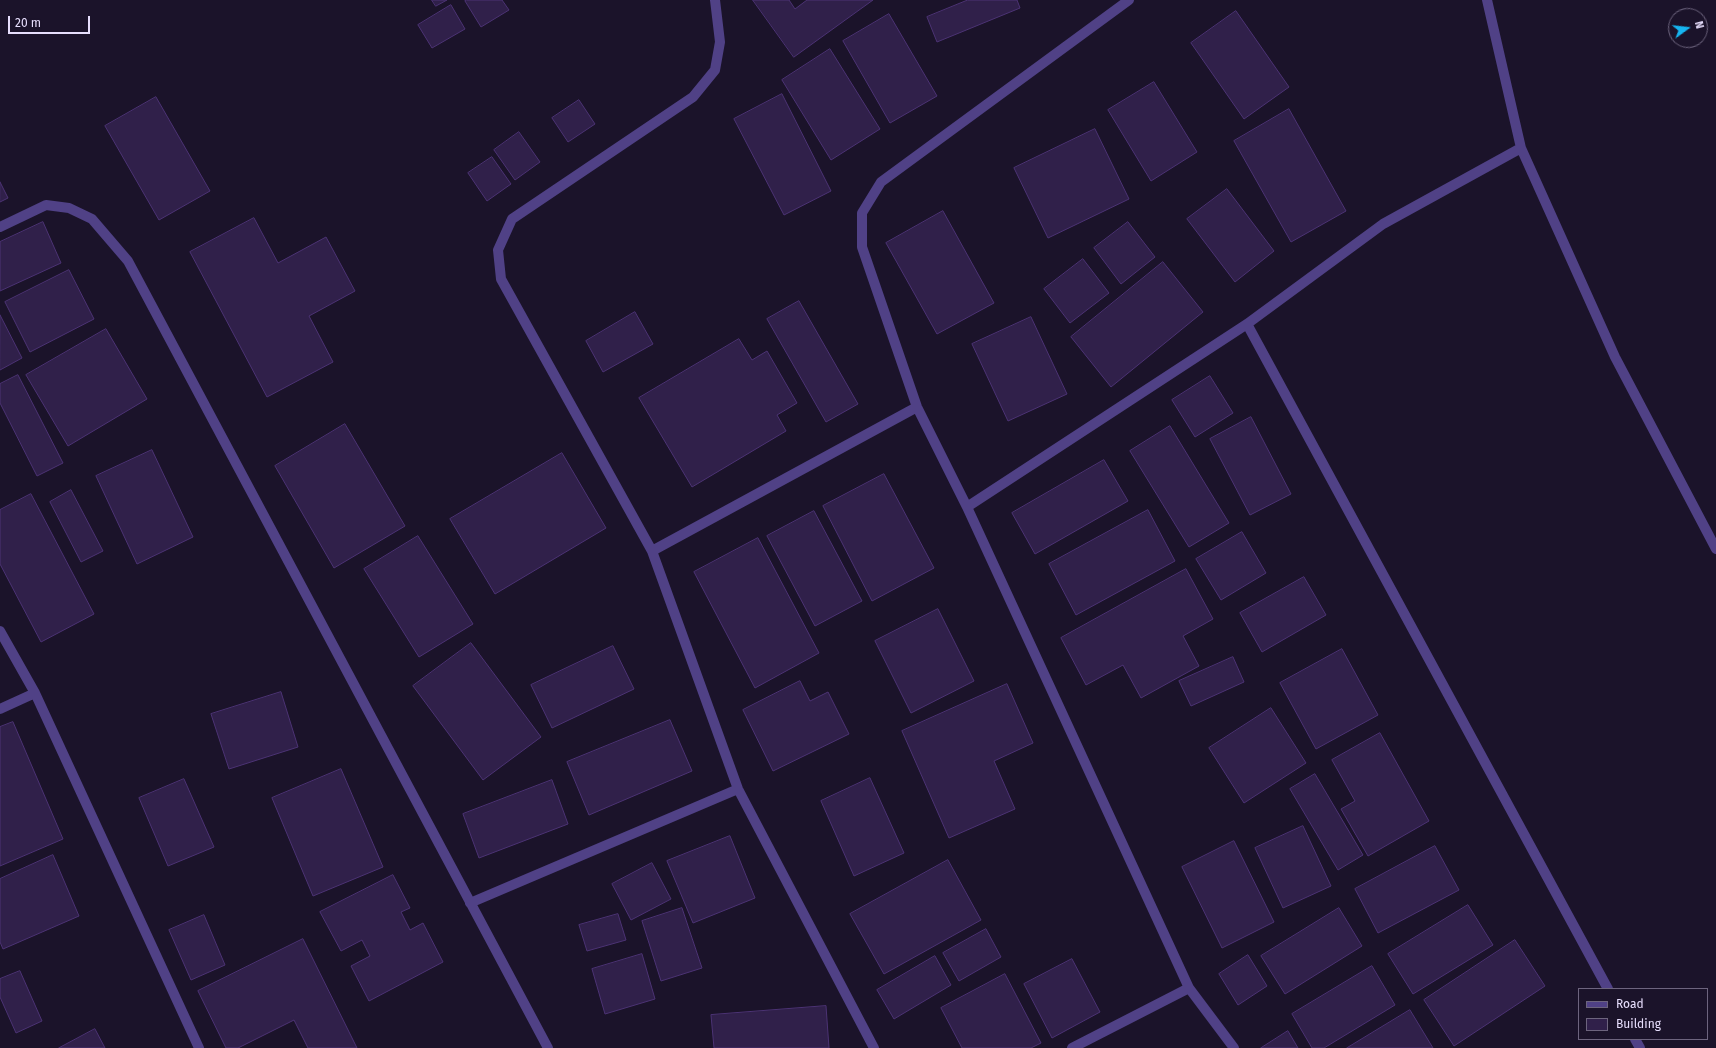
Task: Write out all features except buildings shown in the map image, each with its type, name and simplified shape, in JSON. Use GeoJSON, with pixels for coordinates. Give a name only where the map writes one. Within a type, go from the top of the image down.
{"type":"FeatureCollection","features":[{"type":"Feature","properties":{"kind":"street"},"geometry":{"type":"LineString","coordinates":[[715,0],[720,42],[714,70],[693,97],[512,219],[498,250],[501,279],[652,551],[738,789],[874,1048]]}},
{"type":"Feature","properties":{"kind":"street"},"geometry":{"type":"LineString","coordinates":[[1128,0],[881,182],[862,213],[862,248],[917,407],[967,507],[1189,988],[1234,1048]]}},
{"type":"Feature","properties":{"kind":"street"},"geometry":{"type":"LineString","coordinates":[[1487,0],[1521,148],[1615,357],[1716,548]]}},
{"type":"Feature","properties":{"kind":"street"},"geometry":{"type":"LineString","coordinates":[[967,507],[1247,324],[1383,224],[1521,148]]}},
{"type":"Feature","properties":{"kind":"street"},"geometry":{"type":"LineString","coordinates":[[0,227],[46,205],[69,208],[92,219],[128,261],[548,1048]]}},
{"type":"Feature","properties":{"kind":"street"},"geometry":{"type":"LineString","coordinates":[[1247,324],[1607,988]]}},
{"type":"Feature","properties":{"kind":"street"},"geometry":{"type":"LineString","coordinates":[[652,551],[917,407]]}},
{"type":"Feature","properties":{"kind":"street"},"geometry":{"type":"LineString","coordinates":[[0,630],[35,693],[199,1048]]}},
{"type":"Feature","properties":{"kind":"street"},"geometry":{"type":"LineString","coordinates":[[0,709],[35,693]]}},
{"type":"Feature","properties":{"kind":"street"},"geometry":{"type":"LineString","coordinates":[[470,903],[738,789]]}},
{"type":"Feature","properties":{"kind":"street"},"geometry":{"type":"LineString","coordinates":[[1072,1048],[1189,988]]}}]}
